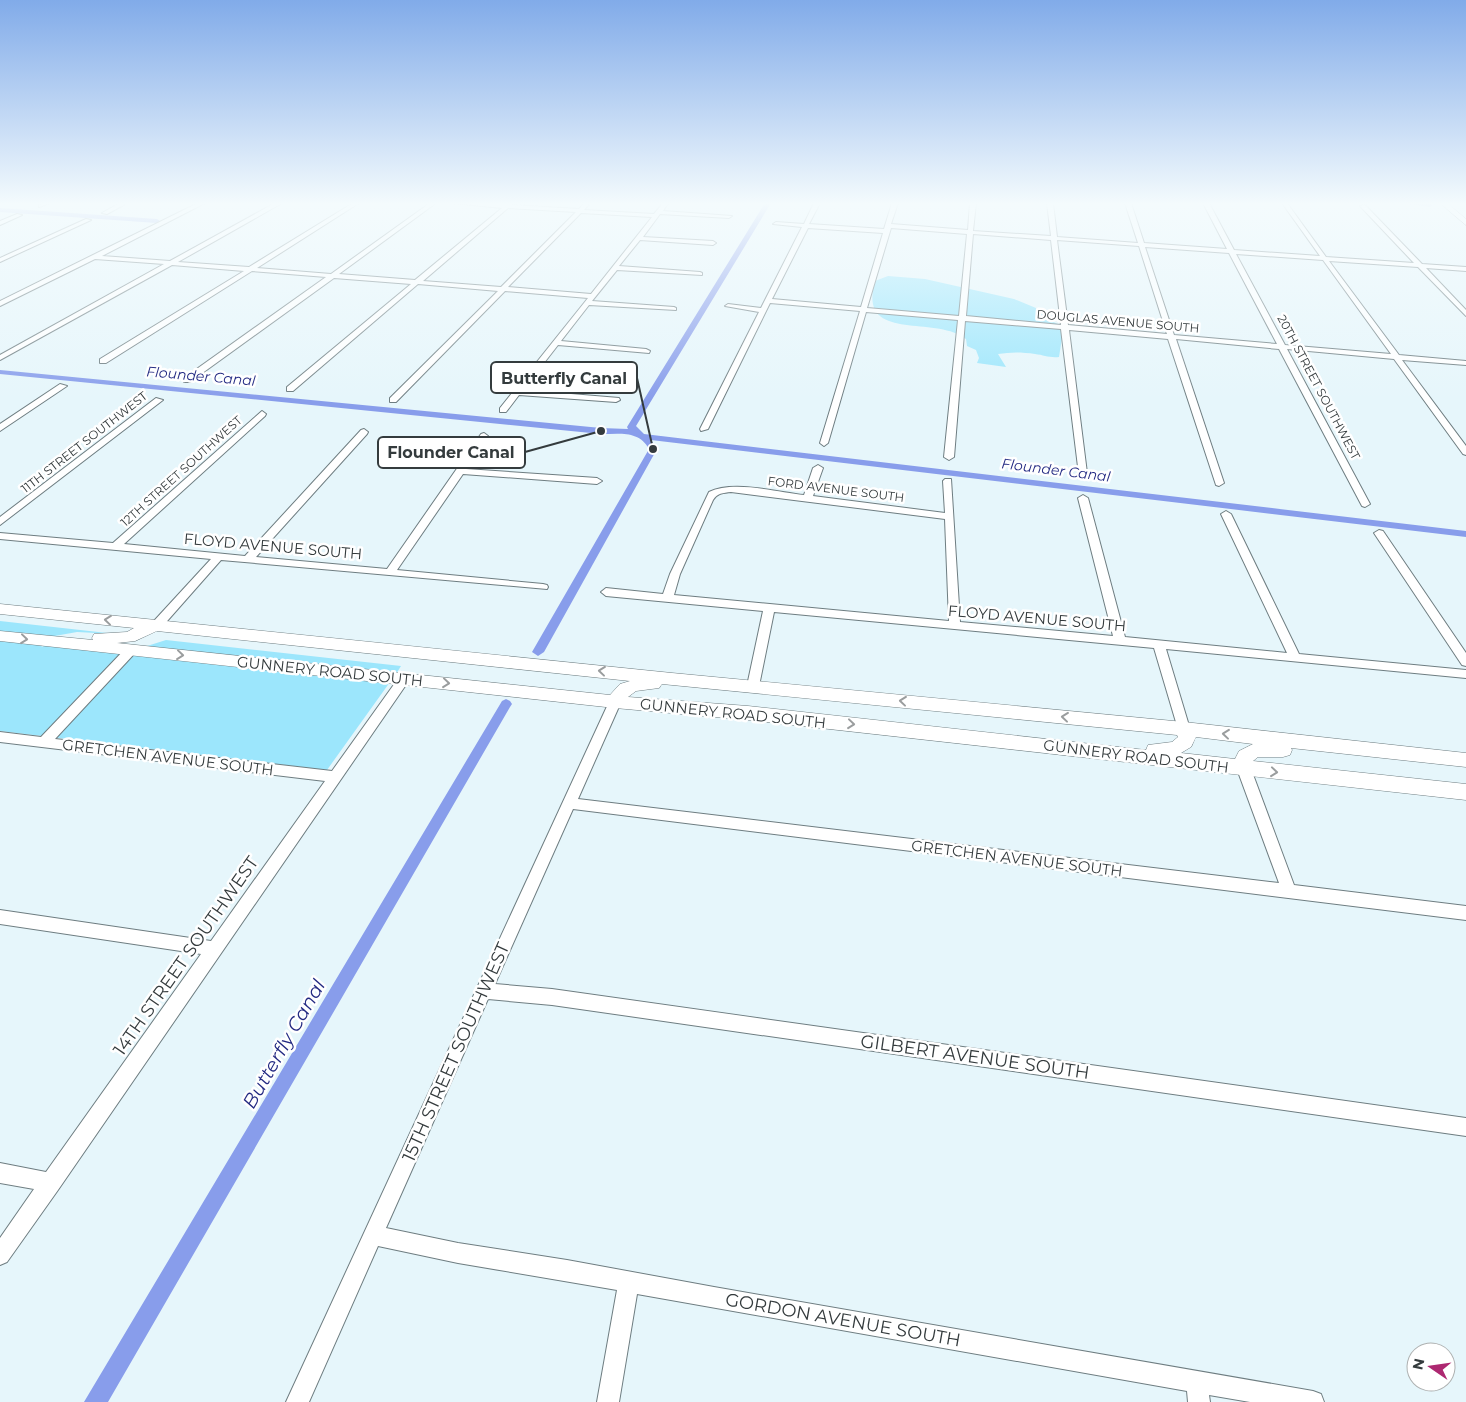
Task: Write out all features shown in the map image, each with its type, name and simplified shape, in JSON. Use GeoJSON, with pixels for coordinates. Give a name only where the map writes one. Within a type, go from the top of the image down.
{"type":"FeatureCollection","features":[{"type":"Feature","properties":{"kind":"main road","name":"GUNNERY ROAD SOUTH"},"geometry":{"type":"LineString","coordinates":[[0,609],[1184,729],[1463,760]]}},
{"type":"Feature","properties":{"kind":"main road"},"geometry":{"type":"LineString","coordinates":[[48,641],[75,636],[106,639],[129,637],[157,625]]}},
{"type":"Feature","properties":{"kind":"main road"},"geometry":{"type":"LineString","coordinates":[[132,650],[150,640],[170,635],[219,636],[233,632]]}},
{"type":"Feature","properties":{"kind":"main road","name":"GUNNERY ROAD SOUTH"},"geometry":{"type":"LineString","coordinates":[[0,636],[615,702],[758,714],[1466,792]]}},
{"type":"Feature","properties":{"kind":"main road"},"geometry":{"type":"LineString","coordinates":[[615,702],[622,690],[642,684],[787,698],[818,692]]}},
{"type":"Feature","properties":{"kind":"main road"},"geometry":{"type":"LineString","coordinates":[[976,738],[1005,734],[1155,750],[1177,748],[1187,738],[1184,729]]}},
{"type":"Feature","properties":{"kind":"main road"},"geometry":{"type":"LineString","coordinates":[[1244,769],[1242,760],[1246,754],[1254,750],[1270,748],[1427,764],[1463,760]]}},
{"type":"Feature","properties":{"kind":"street"},"geometry":{"type":"LineString","coordinates":[[0,304],[71,268]]}},
{"type":"Feature","properties":{"kind":"street"},"geometry":{"type":"LineString","coordinates":[[0,358],[161,268]]}},
{"type":"Feature","properties":{"kind":"street"},"geometry":{"type":"LineString","coordinates":[[243,268],[593,296]]}},
{"type":"Feature","properties":{"kind":"street"},"geometry":{"type":"LineString","coordinates":[[187,380],[343,268]]}},
{"type":"Feature","properties":{"kind":"street"},"geometry":{"type":"LineString","coordinates":[[290,388],[433,268]]}},
{"type":"Feature","properties":{"kind":"street"},"geometry":{"type":"LineString","coordinates":[[393,400],[523,268]]}},
{"type":"Feature","properties":{"kind":"street"},"geometry":{"type":"LineString","coordinates":[[503,410],[615,268]]}},
{"type":"Feature","properties":{"kind":"street"},"geometry":{"type":"LineString","coordinates":[[621,268],[700,274]]}},
{"type":"Feature","properties":{"kind":"street"},"geometry":{"type":"LineString","coordinates":[[704,429],[784,268]]}},
{"type":"Feature","properties":{"kind":"street"},"geometry":{"type":"LineString","coordinates":[[824,443],[876,268]]}},
{"type":"Feature","properties":{"kind":"street"},"geometry":{"type":"LineString","coordinates":[[949,457],[967,268]]}},
{"type":"Feature","properties":{"kind":"street"},"geometry":{"type":"LineString","coordinates":[[1058,268],[1082,473]]}},
{"type":"Feature","properties":{"kind":"street"},"geometry":{"type":"LineString","coordinates":[[1150,268],[1219,483]]}},
{"type":"Feature","properties":{"kind":"street","name":"20TH STREET SOUTHWEST"},"geometry":{"type":"LineString","coordinates":[[1240,268],[1365,504]]}},
{"type":"Feature","properties":{"kind":"street"},"geometry":{"type":"LineString","coordinates":[[1332,268],[1466,452]]}},
{"type":"Feature","properties":{"kind":"street"},"geometry":{"type":"LineString","coordinates":[[1422,268],[1466,314]]}},
{"type":"Feature","properties":{"kind":"street"},"geometry":{"type":"LineString","coordinates":[[103,362],[251,269]]}},
{"type":"Feature","properties":{"kind":"street","name":"DOUGLAS AVENUE SOUTH"},"geometry":{"type":"LineString","coordinates":[[769,300],[1466,363]]}},
{"type":"Feature","properties":{"kind":"street"},"geometry":{"type":"LineString","coordinates":[[588,302],[674,309]]}},
{"type":"Feature","properties":{"kind":"street"},"geometry":{"type":"LineString","coordinates":[[728,306],[764,310]]}},
{"type":"Feature","properties":{"kind":"street"},"geometry":{"type":"LineString","coordinates":[[556,343],[646,351]]}},
{"type":"Feature","properties":{"kind":"street"},"geometry":{"type":"LineString","coordinates":[[0,428],[63,386]]}},
{"type":"Feature","properties":{"kind":"street"},"geometry":{"type":"LineString","coordinates":[[518,392],[616,400]]}},
{"type":"Feature","properties":{"kind":"street","name":"11TH STREET SOUTHWEST"},"geometry":{"type":"LineString","coordinates":[[0,522],[159,400]]}},
{"type":"Feature","properties":{"kind":"street","name":"12TH STREET SOUTHWEST"},"geometry":{"type":"LineString","coordinates":[[116,546],[262,414]]}},
{"type":"Feature","properties":{"kind":"street"},"geometry":{"type":"LineString","coordinates":[[248,559],[364,432]]}},
{"type":"Feature","properties":{"kind":"street"},"geometry":{"type":"LineString","coordinates":[[390,573],[484,436]]}},
{"type":"Feature","properties":{"kind":"street"},"geometry":{"type":"LineString","coordinates":[[808,498],[818,468]]}},
{"type":"Feature","properties":{"kind":"street"},"geometry":{"type":"LineString","coordinates":[[460,471],[597,481]]}},
{"type":"Feature","properties":{"kind":"street"},"geometry":{"type":"LineString","coordinates":[[948,481],[948,516],[955,626]]}},
{"type":"Feature","properties":{"kind":"street","name":"FORD AVENUE SOUTH"},"geometry":{"type":"LineString","coordinates":[[667,598],[675,574],[708,500],[712,494],[720,490],[731,489],[948,516]]}},
{"type":"Feature","properties":{"kind":"street"},"geometry":{"type":"LineString","coordinates":[[1083,498],[1120,641]]}},
{"type":"Feature","properties":{"kind":"street"},"geometry":{"type":"LineString","coordinates":[[1226,514],[1295,658]]}},
{"type":"Feature","properties":{"kind":"street"},"geometry":{"type":"LineString","coordinates":[[1379,533],[1466,662]]}},
{"type":"Feature","properties":{"kind":"street","name":"FLOYD AVENUE SOUTH"},"geometry":{"type":"LineString","coordinates":[[0,536],[543,587]]}},
{"type":"Feature","properties":{"kind":"street"},"geometry":{"type":"LineString","coordinates":[[157,625],[219,556]]}},
{"type":"Feature","properties":{"kind":"street","name":"FLOYD AVENUE SOUTH"},"geometry":{"type":"LineString","coordinates":[[606,592],[1466,674]]}},
{"type":"Feature","properties":{"kind":"street"},"geometry":{"type":"LineString","coordinates":[[753,686],[769,608]]}},
{"type":"Feature","properties":{"kind":"street"},"geometry":{"type":"LineString","coordinates":[[1159,645],[1184,729]]}},
{"type":"Feature","properties":{"kind":"street"},"geometry":{"type":"LineString","coordinates":[[44,742],[132,650]]}},
{"type":"Feature","properties":{"kind":"street","name":"14TH STREET SOUTHWEST"},"geometry":{"type":"LineString","coordinates":[[0,1255],[404,679]]}},
{"type":"Feature","properties":{"kind":"street","name":"15TH STREET SOUTHWEST"},"geometry":{"type":"LineString","coordinates":[[297,1402],[615,702]]}},
{"type":"Feature","properties":{"kind":"street","name":"GRETCHEN AVENUE SOUTH"},"geometry":{"type":"LineString","coordinates":[[0,736],[336,777]]}},
{"type":"Feature","properties":{"kind":"street"},"geometry":{"type":"LineString","coordinates":[[1244,769],[1289,891]]}},
{"type":"Feature","properties":{"kind":"street","name":"GRETCHEN AVENUE SOUTH"},"geometry":{"type":"LineString","coordinates":[[568,803],[1466,913]]}},
{"type":"Feature","properties":{"kind":"street"},"geometry":{"type":"LineString","coordinates":[[0,917],[215,948]]}},
{"type":"Feature","properties":{"kind":"street","name":"GILBERT AVENUE SOUTH"},"geometry":{"type":"LineString","coordinates":[[484,991],[552,997],[1466,1127]]}},
{"type":"Feature","properties":{"kind":"street"},"geometry":{"type":"LineString","coordinates":[[0,1173],[51,1183]]}},
{"type":"Feature","properties":{"kind":"street","name":"GORDON AVENUE SOUTH"},"geometry":{"type":"LineString","coordinates":[[374,1235],[458,1253],[901,1329],[1198,1392],[1313,1402]]}},
{"type":"Feature","properties":{"kind":"street"},"geometry":{"type":"LineString","coordinates":[[608,1402],[629,1281]]}},
{"type":"Feature","properties":{"kind":"shaded area"},"geometry":{"type":"Polygon","coordinates":[[[888,276],[925,279],[1014,299],[1036,308],[1049,320],[1060,325],[1062,338],[1059,357],[1016,352],[998,354],[1006,367],[977,363],[979,358],[976,350],[967,346],[966,339],[952,332],[902,324],[888,320],[877,313],[872,301],[875,281],[888,276]]]}},
{"type":"Feature","properties":{"kind":"shaded area"},"geometry":{"type":"Polygon","coordinates":[[[0,621],[116,634],[77,632],[49,637],[0,632],[0,621]]]}},
{"type":"Feature","properties":{"kind":"shaded area"},"geometry":{"type":"Polygon","coordinates":[[[0,640],[41,645],[42,647],[46,645],[390,682],[327,770],[0,731],[0,640]]]}},
{"type":"Feature","properties":{"kind":"shaded area"},"geometry":{"type":"Polygon","coordinates":[[[166,640],[401,666],[396,674],[144,647],[166,640]]]}},
{"type":"Feature","properties":{"kind":"waterway","name":"Butterfly Canal"},"geometry":{"type":"LineString","coordinates":[[637,432],[631,427],[728,268]]}},
{"type":"Feature","properties":{"kind":"waterway","name":"Flounder Canal"},"geometry":{"type":"LineString","coordinates":[[0,372],[601,431],[637,432]]}},
{"type":"Feature","properties":{"kind":"waterway","name":"Butterfly Canal"},"geometry":{"type":"LineString","coordinates":[[538,652],[653,449],[650,443],[637,432]]}},
{"type":"Feature","properties":{"kind":"waterway","name":"Flounder Canal"},"geometry":{"type":"LineString","coordinates":[[642,436],[1466,534]]}},
{"type":"Feature","properties":{"kind":"waterway","name":"Butterfly Canal"},"geometry":{"type":"LineString","coordinates":[[95,1402],[506,704]]}},
{"type":"Feature","properties":{"kind":"place","name":"Flounder Canal"},"geometry":{"type":"Point","coordinates":[601,431]}},
{"type":"Feature","properties":{"kind":"place","name":"Butterfly Canal"},"geometry":{"type":"Point","coordinates":[653,449]}}]}
